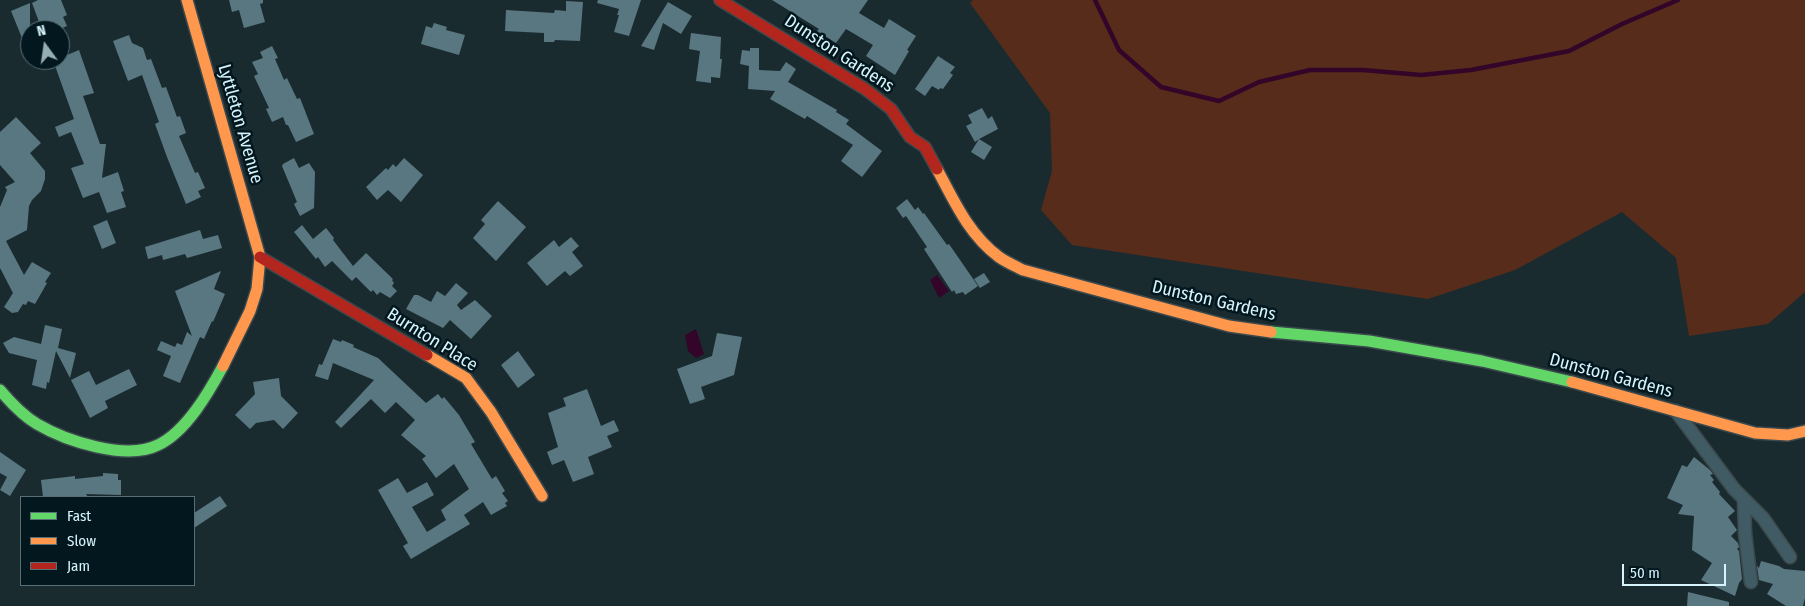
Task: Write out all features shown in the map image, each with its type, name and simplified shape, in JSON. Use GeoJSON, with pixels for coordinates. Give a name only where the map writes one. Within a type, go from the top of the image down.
{"type":"FeatureCollection","features":[{"type":"Feature","properties":{"kind":"street","name":"Lyttleton Avenue"},"geometry":{"type":"LineString","coordinates":[[187,0],[260,257]]}},
{"type":"Feature","properties":{"kind":"street","name":"Dunston Gardens"},"geometry":{"type":"LineString","coordinates":[[720,0],[864,89],[891,109],[910,137],[925,147],[966,222],[982,242],[1000,258],[1023,270],[1229,326],[1278,334],[1369,341],[1482,361],[1559,379],[1755,433],[1788,435],[1805,431]]}},
{"type":"Feature","properties":{"kind":"street"},"geometry":{"type":"LineString","coordinates":[[0,390],[6,398],[34,422],[66,438],[105,448],[127,451],[158,445],[171,438],[216,380],[247,321],[256,292],[260,257]]}},
{"type":"Feature","properties":{"kind":"street","name":"Burnton Place"},"geometry":{"type":"LineString","coordinates":[[260,257],[466,378],[491,412],[542,496]]}},
{"type":"Feature","properties":{"kind":"street"},"geometry":{"type":"LineString","coordinates":[[1676,411],[1734,489],[1763,518],[1790,557]]}},
{"type":"Feature","properties":{"kind":"street"},"geometry":{"type":"LineString","coordinates":[[1744,500],[1745,534],[1751,582]]}},
{"type":"Feature","properties":{"kind":"shaded area"},"geometry":{"type":"Polygon","coordinates":[[[973,0],[1805,0],[1805,292],[1768,324],[1689,336],[1676,258],[1622,212],[1515,270],[1428,299],[1072,245],[1041,210],[1052,171],[1050,113],[970,3],[973,0]]]}},
{"type":"Feature","properties":{"kind":"shaded area"},"geometry":{"type":"Polygon","coordinates":[[[937,275],[949,291],[939,298],[930,280],[937,275]]]}},
{"type":"Feature","properties":{"kind":"shaded area"},"geometry":{"type":"Polygon","coordinates":[[[696,329],[704,354],[696,358],[688,351],[685,335],[696,329]]]}},
{"type":"Feature","properties":{"kind":"building"},"geometry":{"type":"Polygon","coordinates":[[[38,0],[61,0],[67,15],[63,17],[64,20],[38,20],[32,3],[38,0]]]}},
{"type":"Feature","properties":{"kind":"building"},"geometry":{"type":"Polygon","coordinates":[[[229,0],[263,0],[263,3],[260,4],[265,22],[244,28],[239,10],[232,12],[229,0]]]}},
{"type":"Feature","properties":{"kind":"building"},"geometry":{"type":"Polygon","coordinates":[[[598,0],[641,0],[629,36],[614,32],[619,9],[597,3],[598,0]]]}},
{"type":"Feature","properties":{"kind":"building"},"geometry":{"type":"Polygon","coordinates":[[[772,0],[868,0],[859,13],[884,28],[889,19],[916,36],[895,75],[866,56],[873,45],[846,29],[836,43],[817,31],[819,29],[772,0]]]}},
{"type":"Feature","properties":{"kind":"building"},"geometry":{"type":"Polygon","coordinates":[[[566,1],[583,2],[580,41],[555,40],[554,42],[544,42],[544,33],[505,31],[506,10],[554,13],[555,10],[566,11],[566,1]]]}},
{"type":"Feature","properties":{"kind":"building"},"geometry":{"type":"Polygon","coordinates":[[[668,2],[692,16],[681,34],[663,23],[654,50],[641,46],[668,2]]]}},
{"type":"Feature","properties":{"kind":"building"},"geometry":{"type":"Polygon","coordinates":[[[30,3],[30,20],[20,20],[20,33],[11,11],[30,3]]]}},
{"type":"Feature","properties":{"kind":"building"},"geometry":{"type":"Polygon","coordinates":[[[434,23],[447,27],[446,30],[465,35],[459,55],[421,44],[426,26],[432,28],[434,23]]]}},
{"type":"Feature","properties":{"kind":"building"},"geometry":{"type":"Polygon","coordinates":[[[691,33],[721,37],[720,59],[722,59],[720,78],[711,77],[711,83],[696,81],[700,51],[689,49],[691,33]]]}},
{"type":"Feature","properties":{"kind":"building"},"geometry":{"type":"Polygon","coordinates":[[[129,35],[132,43],[143,48],[147,60],[151,59],[162,88],[166,87],[177,117],[180,116],[186,133],[179,136],[195,173],[198,172],[205,188],[198,191],[201,197],[186,204],[155,124],[159,122],[142,75],[128,81],[113,41],[129,35]]]}},
{"type":"Feature","properties":{"kind":"building"},"geometry":{"type":"Polygon","coordinates":[[[272,46],[278,58],[275,59],[284,80],[287,78],[297,99],[300,98],[314,134],[296,142],[283,117],[272,122],[266,109],[269,108],[254,76],[258,74],[252,62],[263,58],[260,52],[272,46]]]}},
{"type":"Feature","properties":{"kind":"building"},"geometry":{"type":"Polygon","coordinates":[[[750,48],[759,48],[759,70],[780,71],[786,62],[796,69],[788,82],[837,110],[836,112],[849,120],[846,124],[882,151],[862,177],[841,161],[853,145],[807,116],[805,119],[770,99],[775,91],[748,89],[749,66],[740,64],[742,50],[750,51],[750,48]]]}},
{"type":"Feature","properties":{"kind":"building"},"geometry":{"type":"Polygon","coordinates":[[[79,50],[94,93],[83,96],[100,144],[106,144],[102,178],[118,172],[124,191],[121,192],[126,207],[107,213],[99,192],[83,198],[71,168],[84,164],[71,132],[59,137],[55,127],[74,119],[57,70],[70,70],[70,54],[79,50]]]}},
{"type":"Feature","properties":{"kind":"building"},"geometry":{"type":"Polygon","coordinates":[[[938,56],[955,67],[950,73],[953,75],[943,89],[940,88],[939,90],[932,86],[925,96],[915,89],[938,56]]]}},
{"type":"Feature","properties":{"kind":"building"},"geometry":{"type":"Polygon","coordinates":[[[982,108],[988,119],[992,116],[998,129],[975,142],[966,126],[972,123],[968,115],[982,108]]]}},
{"type":"Feature","properties":{"kind":"building"},"geometry":{"type":"Polygon","coordinates":[[[16,117],[41,143],[30,153],[45,171],[45,179],[41,191],[29,206],[27,230],[6,241],[24,275],[32,262],[51,273],[35,304],[28,301],[26,305],[23,304],[18,312],[12,313],[4,307],[13,293],[0,268],[0,207],[7,190],[5,187],[15,182],[0,165],[0,132],[16,117]]]}},
{"type":"Feature","properties":{"kind":"building"},"geometry":{"type":"Polygon","coordinates":[[[979,139],[992,147],[984,160],[971,152],[979,139]]]}},
{"type":"Feature","properties":{"kind":"building"},"geometry":{"type":"Polygon","coordinates":[[[294,158],[299,168],[309,163],[315,172],[314,208],[300,216],[294,204],[297,202],[282,166],[294,158]]]}},
{"type":"Feature","properties":{"kind":"building"},"geometry":{"type":"Polygon","coordinates":[[[404,158],[423,175],[401,202],[388,190],[377,200],[366,187],[386,168],[388,170],[393,164],[396,167],[404,158]]]}},
{"type":"Feature","properties":{"kind":"building"},"geometry":{"type":"Polygon","coordinates":[[[907,199],[915,210],[918,207],[924,213],[947,245],[949,244],[978,286],[965,295],[963,292],[956,294],[954,290],[952,292],[924,249],[927,247],[906,216],[903,218],[896,208],[907,199]]]}},
{"type":"Feature","properties":{"kind":"building"},"geometry":{"type":"Polygon","coordinates":[[[498,201],[526,227],[496,261],[473,238],[485,224],[481,220],[498,201]]]}},
{"type":"Feature","properties":{"kind":"building"},"geometry":{"type":"Polygon","coordinates":[[[107,220],[116,243],[102,249],[93,226],[107,220]]]}},
{"type":"Feature","properties":{"kind":"building"},"geometry":{"type":"Polygon","coordinates":[[[302,225],[313,239],[326,228],[353,266],[366,253],[393,279],[394,283],[392,286],[397,291],[390,298],[380,292],[377,295],[373,290],[371,292],[356,277],[352,281],[332,261],[325,267],[294,232],[302,225]]]}},
{"type":"Feature","properties":{"kind":"building"},"geometry":{"type":"Polygon","coordinates":[[[200,230],[203,239],[218,235],[222,248],[187,258],[185,254],[163,260],[162,255],[148,259],[145,247],[200,230]]]}},
{"type":"Feature","properties":{"kind":"building"},"geometry":{"type":"Polygon","coordinates":[[[571,237],[579,246],[572,252],[583,266],[570,276],[565,271],[547,286],[527,263],[554,240],[559,247],[571,237]]]}},
{"type":"Feature","properties":{"kind":"building"},"geometry":{"type":"Polygon","coordinates":[[[221,271],[214,289],[225,294],[204,339],[200,337],[180,383],[163,376],[171,356],[157,350],[161,341],[175,347],[177,343],[182,345],[187,332],[192,336],[175,291],[221,271]]]}},
{"type":"Feature","properties":{"kind":"building"},"geometry":{"type":"Polygon","coordinates":[[[984,273],[990,282],[980,288],[974,279],[984,273]]]}},
{"type":"Feature","properties":{"kind":"building"},"geometry":{"type":"Polygon","coordinates":[[[456,283],[468,293],[457,305],[461,310],[475,300],[492,316],[471,339],[450,320],[443,328],[406,309],[414,295],[418,295],[431,302],[437,291],[445,296],[456,283]]]}},
{"type":"Feature","properties":{"kind":"building"},"geometry":{"type":"Polygon","coordinates":[[[45,325],[62,329],[58,348],[76,353],[70,378],[56,351],[46,389],[32,385],[37,360],[9,353],[3,343],[14,337],[41,344],[45,325]]]}},
{"type":"Feature","properties":{"kind":"building"},"geometry":{"type":"Polygon","coordinates":[[[717,333],[742,337],[734,375],[701,387],[705,399],[690,404],[677,369],[712,356],[717,333]]]}},
{"type":"Feature","properties":{"kind":"building"},"geometry":{"type":"Polygon","coordinates":[[[333,339],[341,342],[342,340],[354,345],[353,347],[378,358],[426,403],[438,394],[442,399],[444,397],[459,415],[475,442],[471,444],[492,479],[496,476],[505,491],[502,493],[508,501],[505,503],[507,506],[491,515],[483,502],[464,515],[470,524],[411,559],[403,546],[408,543],[378,490],[398,478],[407,493],[427,482],[434,495],[412,507],[427,532],[446,520],[441,510],[469,489],[454,464],[436,478],[422,459],[426,456],[401,435],[415,420],[396,402],[385,413],[371,399],[341,428],[335,422],[374,380],[333,363],[328,380],[315,376],[319,364],[322,365],[333,339]]]}},
{"type":"Feature","properties":{"kind":"building"},"geometry":{"type":"Polygon","coordinates":[[[518,351],[535,375],[518,388],[501,365],[518,351]]]}},
{"type":"Feature","properties":{"kind":"building"},"geometry":{"type":"Polygon","coordinates":[[[129,369],[137,385],[105,401],[108,408],[90,418],[71,380],[89,371],[96,385],[129,369]]]}},
{"type":"Feature","properties":{"kind":"building"},"geometry":{"type":"Polygon","coordinates":[[[279,378],[281,396],[298,413],[283,429],[274,420],[256,423],[250,429],[235,415],[255,394],[253,382],[279,378]]]}},
{"type":"Feature","properties":{"kind":"building"},"geometry":{"type":"Polygon","coordinates":[[[587,389],[601,426],[614,420],[619,431],[607,436],[612,447],[588,457],[594,474],[573,482],[564,460],[552,465],[547,452],[558,447],[548,413],[566,406],[563,398],[587,389]]]}},
{"type":"Feature","properties":{"kind":"building"},"geometry":{"type":"Polygon","coordinates":[[[0,452],[26,470],[10,496],[0,490],[7,477],[0,473],[0,452]]]}},
{"type":"Feature","properties":{"kind":"building"},"geometry":{"type":"Polygon","coordinates":[[[1694,457],[1710,470],[1713,474],[1710,475],[1714,480],[1712,482],[1720,492],[1719,494],[1735,511],[1728,517],[1737,530],[1731,536],[1738,543],[1739,547],[1737,549],[1739,551],[1742,579],[1735,596],[1701,580],[1712,563],[1692,550],[1694,516],[1678,514],[1683,505],[1667,498],[1682,465],[1687,467],[1694,457]]]}},
{"type":"Feature","properties":{"kind":"building"},"geometry":{"type":"Polygon","coordinates":[[[103,473],[118,474],[118,480],[121,480],[121,495],[43,496],[41,480],[75,476],[75,479],[103,476],[103,473]]]}},
{"type":"Feature","properties":{"kind":"building"},"geometry":{"type":"Polygon","coordinates":[[[220,496],[227,506],[195,527],[195,512],[220,496]]]}},
{"type":"Feature","properties":{"kind":"building"},"geometry":{"type":"Polygon","coordinates":[[[1761,561],[1784,569],[1805,571],[1805,598],[1803,606],[1786,606],[1767,594],[1773,584],[1759,580],[1757,566],[1759,568],[1761,561]]]}},
{"type":"Feature","properties":{"kind":"building"},"geometry":{"type":"Polygon","coordinates":[[[1688,592],[1729,602],[1729,606],[1687,606],[1688,592]]]}},
{"type":"Feature","properties":{"kind":"waterway"},"geometry":{"type":"LineString","coordinates":[[1095,0],[1119,50],[1161,87],[1219,101],[1259,82],[1310,70],[1363,70],[1421,75],[1471,70],[1569,51],[1622,24],[1678,0]]}},
{"type":"Feature","properties":{"kind":"traffic: fast"},"geometry":{"type":"LineString","coordinates":[[1271,332],[1369,341],[1482,361],[1572,382]]}},
{"type":"Feature","properties":{"kind":"traffic: fast"},"geometry":{"type":"LineString","coordinates":[[0,390],[17,408],[37,424],[49,430],[96,447],[130,451],[158,445],[178,431],[204,399],[223,366]]}},
{"type":"Feature","properties":{"kind":"traffic: slow"},"geometry":{"type":"LineString","coordinates":[[187,0],[260,257],[257,289],[250,311],[223,366]]}},
{"type":"Feature","properties":{"kind":"traffic: slow"},"geometry":{"type":"LineString","coordinates":[[937,169],[963,217],[979,238],[999,257],[1023,270],[1229,326],[1271,332]]}},
{"type":"Feature","properties":{"kind":"traffic: slow"},"geometry":{"type":"LineString","coordinates":[[427,355],[466,378],[491,412],[542,496]]}},
{"type":"Feature","properties":{"kind":"traffic: slow"},"geometry":{"type":"LineString","coordinates":[[1572,382],[1755,433],[1788,435],[1805,431]]}},
{"type":"Feature","properties":{"kind":"traffic: jam"},"geometry":{"type":"LineString","coordinates":[[720,0],[865,89],[891,109],[910,137],[925,147],[937,169]]}},
{"type":"Feature","properties":{"kind":"traffic: jam"},"geometry":{"type":"LineString","coordinates":[[260,257],[427,355]]}}]}
